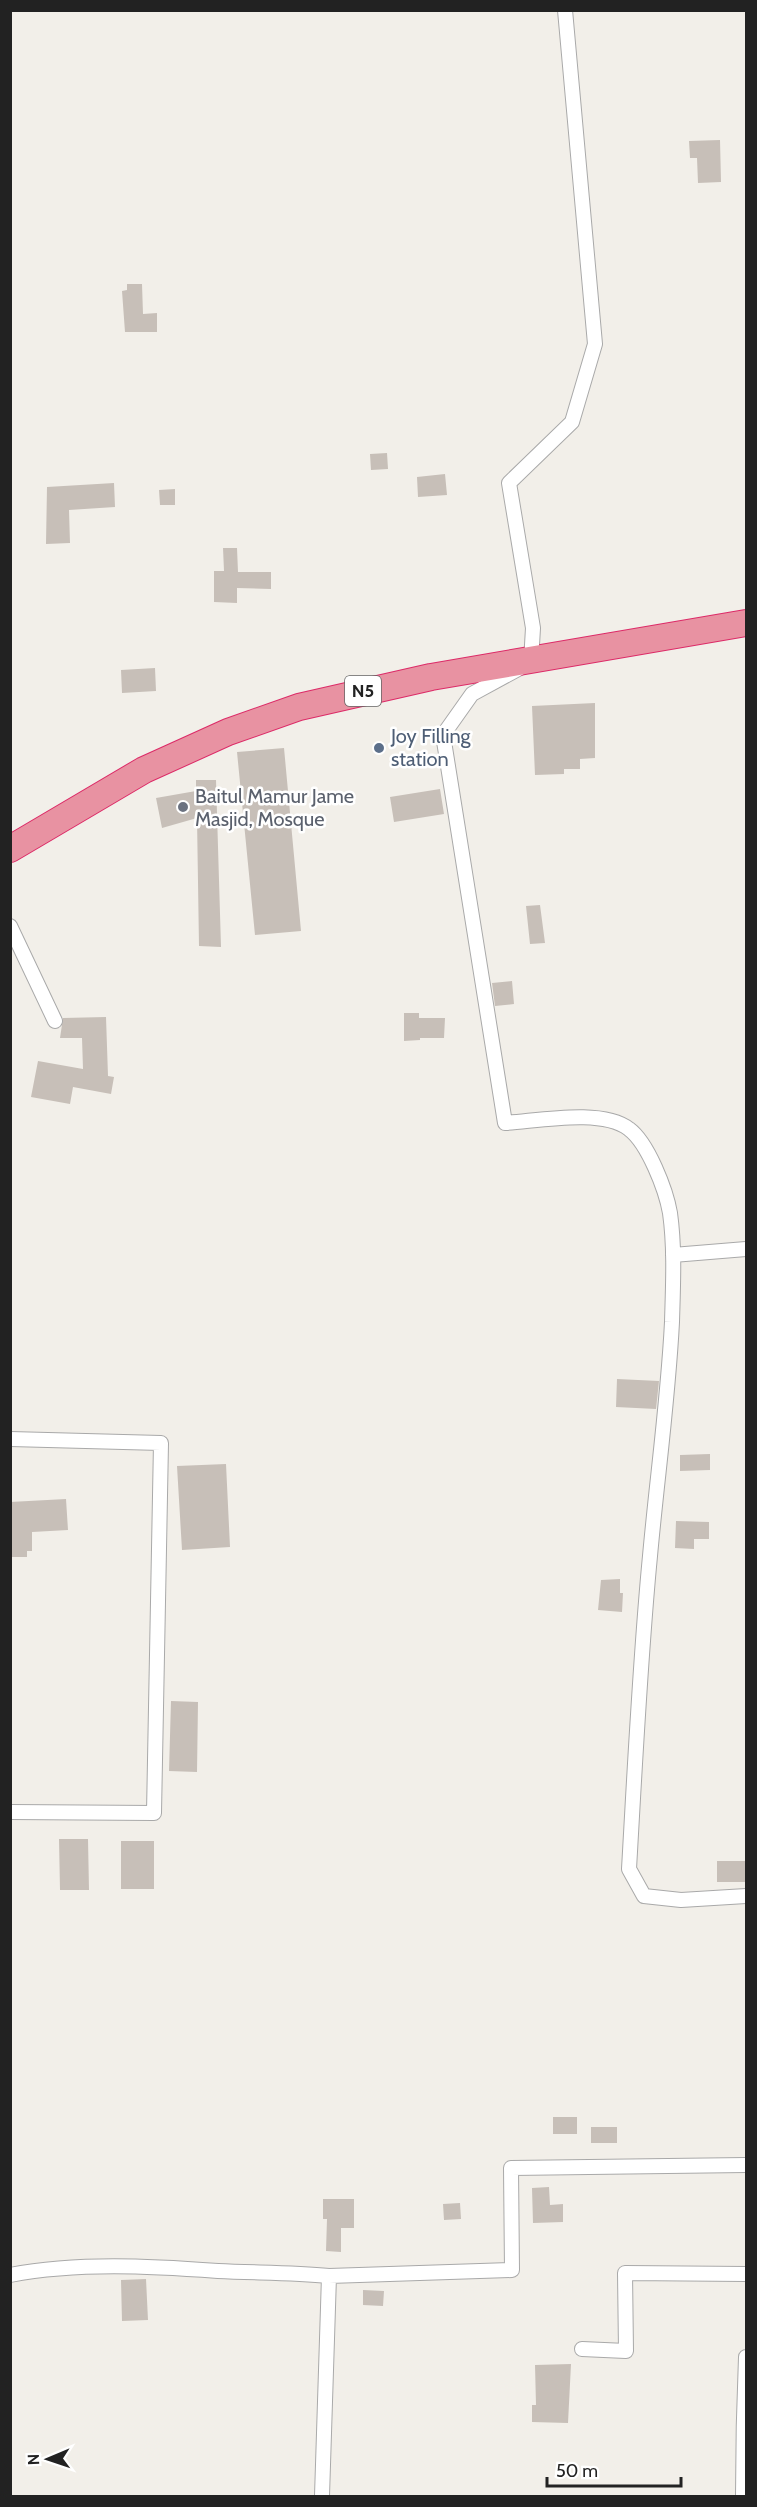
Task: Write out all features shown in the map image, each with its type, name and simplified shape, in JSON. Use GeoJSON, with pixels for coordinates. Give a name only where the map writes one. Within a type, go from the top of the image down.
{"type":"FeatureCollection","features":[{"type":"Feature","properties":{"kind":"highway","name":"N5"},"geometry":{"type":"LineString","coordinates":[[10,849],[144,770],[266,717],[375,688],[747,623]]}},
{"type":"Feature","properties":{"kind":"street"},"geometry":{"type":"LineString","coordinates":[[565,10],[595,344],[572,422],[509,483],[533,628],[531,662],[472,694],[443,735],[505,1123],[591,1118],[618,1122],[631,1129],[641,1141],[663,1185],[670,1211],[673,1255],[669,1396],[650,1557],[629,1869],[644,1896],[681,1900],[747,1896]]}},
{"type":"Feature","properties":{"kind":"street"},"geometry":{"type":"LineString","coordinates":[[10,926],[55,1021]]}},
{"type":"Feature","properties":{"kind":"street"},"geometry":{"type":"LineString","coordinates":[[673,1255],[747,1249]]}},
{"type":"Feature","properties":{"kind":"street"},"geometry":{"type":"LineString","coordinates":[[10,1439],[161,1443],[154,1813],[10,1812]]}},
{"type":"Feature","properties":{"kind":"street"},"geometry":{"type":"LineString","coordinates":[[10,2275],[31,2271],[153,2266],[329,2276],[512,2270],[510,2168],[747,2165]]}},
{"type":"Feature","properties":{"kind":"street"},"geometry":{"type":"LineString","coordinates":[[582,2349],[626,2351],[625,2273],[747,2274]]}},
{"type":"Feature","properties":{"kind":"street"},"geometry":{"type":"LineString","coordinates":[[322,2496],[329,2276]]}},
{"type":"Feature","properties":{"kind":"street"},"geometry":{"type":"LineString","coordinates":[[743,2496],[745,2459],[742,2433],[747,2357]]}},
{"type":"Feature","properties":{"kind":"building"},"geometry":{"type":"Polygon","coordinates":[[[720,140],[721,182],[698,183],[697,158],[690,158],[689,141],[720,140]]]}},
{"type":"Feature","properties":{"kind":"building"},"geometry":{"type":"Polygon","coordinates":[[[127,284],[142,284],[143,314],[157,313],[157,332],[125,332],[122,291],[127,290],[127,284]]]}},
{"type":"Feature","properties":{"kind":"building"},"geometry":{"type":"Polygon","coordinates":[[[387,453],[388,469],[371,470],[370,454],[387,453]]]}},
{"type":"Feature","properties":{"kind":"building"},"geometry":{"type":"Polygon","coordinates":[[[445,474],[447,495],[418,497],[417,477],[445,474]]]}},
{"type":"Feature","properties":{"kind":"building"},"geometry":{"type":"Polygon","coordinates":[[[114,483],[115,507],[69,510],[70,543],[46,544],[47,487],[114,483]]]}},
{"type":"Feature","properties":{"kind":"building"},"geometry":{"type":"Polygon","coordinates":[[[175,489],[175,505],[160,505],[159,490],[175,489]]]}},
{"type":"Feature","properties":{"kind":"building"},"geometry":{"type":"Polygon","coordinates":[[[223,548],[237,548],[238,572],[271,572],[271,589],[237,588],[237,603],[214,602],[214,571],[224,571],[223,548]]]}},
{"type":"Feature","properties":{"kind":"building"},"geometry":{"type":"Polygon","coordinates":[[[155,668],[156,691],[122,693],[121,670],[155,668]]]}},
{"type":"Feature","properties":{"kind":"building"},"geometry":{"type":"Polygon","coordinates":[[[595,703],[595,758],[580,759],[580,769],[564,769],[564,774],[535,775],[532,706],[595,703]]]}},
{"type":"Feature","properties":{"kind":"building"},"geometry":{"type":"Polygon","coordinates":[[[284,748],[301,931],[255,935],[237,752],[284,748]]]}},
{"type":"Feature","properties":{"kind":"building"},"geometry":{"type":"Polygon","coordinates":[[[196,780],[216,780],[221,947],[199,946],[197,818],[162,828],[156,798],[196,791],[196,780]]]}},
{"type":"Feature","properties":{"kind":"building"},"geometry":{"type":"Polygon","coordinates":[[[440,789],[444,814],[394,822],[390,797],[440,789]]]}},
{"type":"Feature","properties":{"kind":"building"},"geometry":{"type":"Polygon","coordinates":[[[540,905],[545,943],[530,944],[526,906],[540,905]]]}},
{"type":"Feature","properties":{"kind":"building"},"geometry":{"type":"Polygon","coordinates":[[[512,981],[514,1004],[495,1006],[492,983],[512,981]]]}},
{"type":"Feature","properties":{"kind":"building"},"geometry":{"type":"Polygon","coordinates":[[[404,1013],[419,1013],[419,1018],[445,1018],[444,1038],[404,1041],[404,1013]]]}},
{"type":"Feature","properties":{"kind":"building"},"geometry":{"type":"Polygon","coordinates":[[[106,1017],[108,1076],[114,1077],[111,1094],[73,1087],[70,1104],[31,1097],[38,1061],[83,1069],[82,1038],[60,1038],[63,1018],[106,1017]]]}},
{"type":"Feature","properties":{"kind":"building"},"geometry":{"type":"Polygon","coordinates":[[[617,1379],[659,1381],[656,1409],[616,1407],[617,1379]]]}},
{"type":"Feature","properties":{"kind":"building"},"geometry":{"type":"Polygon","coordinates":[[[710,1454],[710,1470],[680,1471],[680,1455],[710,1454]]]}},
{"type":"Feature","properties":{"kind":"building"},"geometry":{"type":"Polygon","coordinates":[[[226,1464],[230,1547],[182,1550],[177,1466],[226,1464]]]}},
{"type":"Feature","properties":{"kind":"building"},"geometry":{"type":"Polygon","coordinates":[[[66,1499],[68,1530],[32,1532],[32,1551],[27,1551],[27,1557],[10,1557],[10,1502],[66,1499]]]}},
{"type":"Feature","properties":{"kind":"building"},"geometry":{"type":"Polygon","coordinates":[[[676,1521],[709,1522],[709,1539],[694,1539],[694,1549],[675,1548],[676,1521]]]}},
{"type":"Feature","properties":{"kind":"building"},"geometry":{"type":"Polygon","coordinates":[[[620,1579],[620,1593],[623,1593],[622,1612],[598,1610],[601,1580],[620,1579]]]}},
{"type":"Feature","properties":{"kind":"building"},"geometry":{"type":"Polygon","coordinates":[[[171,1701],[198,1702],[197,1772],[169,1771],[171,1701]]]}},
{"type":"Feature","properties":{"kind":"building"},"geometry":{"type":"Polygon","coordinates":[[[59,1839],[88,1839],[89,1890],[60,1890],[59,1839]]]}},
{"type":"Feature","properties":{"kind":"building"},"geometry":{"type":"Polygon","coordinates":[[[121,1841],[154,1841],[154,1889],[121,1889],[121,1841]]]}},
{"type":"Feature","properties":{"kind":"building"},"geometry":{"type":"Polygon","coordinates":[[[717,1861],[747,1861],[747,1882],[717,1882],[717,1861]]]}},
{"type":"Feature","properties":{"kind":"building"},"geometry":{"type":"Polygon","coordinates":[[[553,2117],[577,2117],[577,2134],[553,2134],[553,2117]]]}},
{"type":"Feature","properties":{"kind":"building"},"geometry":{"type":"Polygon","coordinates":[[[591,2127],[617,2127],[617,2143],[591,2143],[591,2127]]]}},
{"type":"Feature","properties":{"kind":"building"},"geometry":{"type":"Polygon","coordinates":[[[549,2187],[550,2205],[563,2204],[563,2222],[533,2223],[532,2188],[549,2187]]]}},
{"type":"Feature","properties":{"kind":"building"},"geometry":{"type":"Polygon","coordinates":[[[323,2199],[354,2199],[354,2228],[341,2228],[341,2252],[326,2251],[327,2219],[323,2219],[323,2199]]]}},
{"type":"Feature","properties":{"kind":"building"},"geometry":{"type":"Polygon","coordinates":[[[460,2203],[461,2219],[444,2220],[443,2204],[460,2203]]]}},
{"type":"Feature","properties":{"kind":"building"},"geometry":{"type":"Polygon","coordinates":[[[146,2279],[148,2320],[122,2321],[121,2280],[146,2279]]]}},
{"type":"Feature","properties":{"kind":"building"},"geometry":{"type":"Polygon","coordinates":[[[363,2290],[384,2291],[383,2306],[363,2305],[363,2290]]]}},
{"type":"Feature","properties":{"kind":"building"},"geometry":{"type":"Polygon","coordinates":[[[571,2364],[568,2423],[532,2422],[532,2405],[536,2405],[535,2365],[571,2364]]]}},
{"type":"Feature","properties":{"kind":"place","name":"Joy Filling station"},"geometry":{"type":"Point","coordinates":[379,748]}},
{"type":"Feature","properties":{"kind":"place","name":"Baitul Mamur Jame Masjid, Mosque"},"geometry":{"type":"Point","coordinates":[183,807]}}]}
